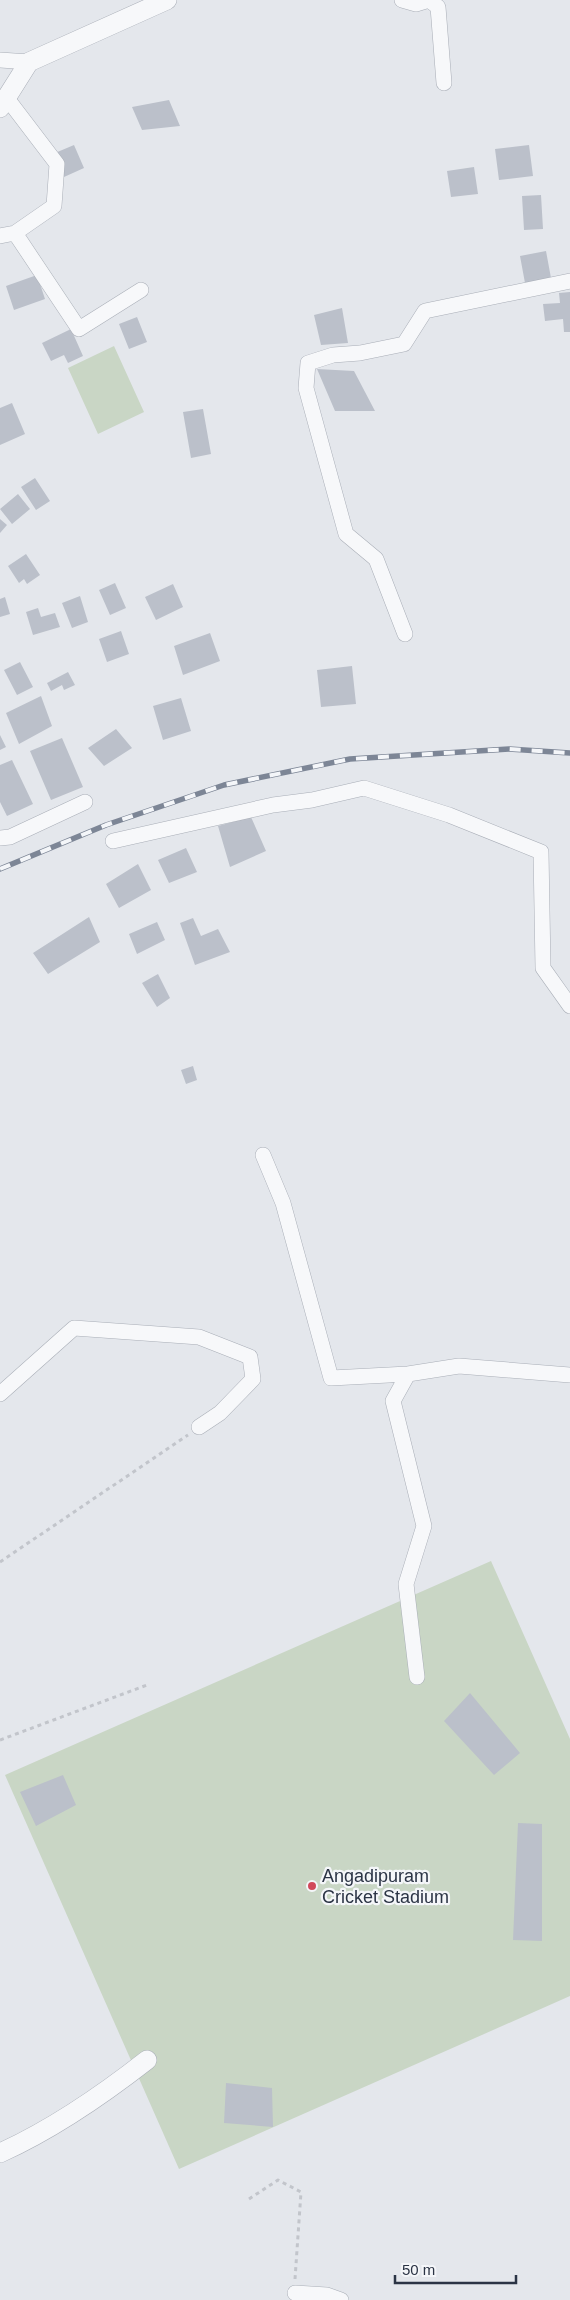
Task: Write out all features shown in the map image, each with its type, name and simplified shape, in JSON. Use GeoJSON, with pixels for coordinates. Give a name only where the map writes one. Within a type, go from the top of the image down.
{"type":"FeatureCollection","features":[{"type":"Feature","properties":{"kind":"street"},"geometry":{"type":"LineString","coordinates":[[0,60],[29,62],[167,0]]}},
{"type":"Feature","properties":{"kind":"street"},"geometry":{"type":"LineString","coordinates":[[402,0],[416,4],[429,0],[438,7],[444,83]]}},
{"type":"Feature","properties":{"kind":"street"},"geometry":{"type":"LineString","coordinates":[[29,62],[3,103],[57,164],[54,206],[7,234],[79,329],[141,290]]}},
{"type":"Feature","properties":{"kind":"street"},"geometry":{"type":"LineString","coordinates":[[405,634],[376,559],[346,534],[306,388],[308,363],[333,355],[360,354],[404,344],[425,311],[570,281]]}},
{"type":"Feature","properties":{"kind":"street"},"geometry":{"type":"LineString","coordinates":[[113,841],[273,805],[312,800],[364,788],[449,815],[541,852],[543,968],[570,1006]]}},
{"type":"Feature","properties":{"kind":"street"},"geometry":{"type":"LineString","coordinates":[[0,838],[10,837],[85,802]]}},
{"type":"Feature","properties":{"kind":"street"},"geometry":{"type":"LineString","coordinates":[[264,1155],[283,1203],[330,1378],[408,1374],[459,1366],[570,1375]]}},
{"type":"Feature","properties":{"kind":"street"},"geometry":{"type":"LineString","coordinates":[[0,1394],[74,1328],[199,1337],[250,1357],[253,1379],[220,1413],[199,1427]]}},
{"type":"Feature","properties":{"kind":"street"},"geometry":{"type":"LineString","coordinates":[[408,1374],[393,1401],[424,1526],[406,1584],[417,1678]]}},
{"type":"Feature","properties":{"kind":"street"},"geometry":{"type":"LineString","coordinates":[[0,2153],[73,2113],[109,2090],[147,2060]]}},
{"type":"Feature","properties":{"kind":"street"},"geometry":{"type":"LineString","coordinates":[[295,2293],[327,2295],[341,2300]]}},
{"type":"Feature","properties":{"kind":"path"},"geometry":{"type":"LineString","coordinates":[[0,1564],[199,1427]]}},
{"type":"Feature","properties":{"kind":"path"},"geometry":{"type":"LineString","coordinates":[[0,1740],[147,1685]]}},
{"type":"Feature","properties":{"kind":"path"},"geometry":{"type":"LineString","coordinates":[[249,2199],[278,2180],[301,2192],[295,2293]]}},
{"type":"Feature","properties":{"kind":"green space"},"geometry":{"type":"Polygon","coordinates":[[[114,346],[144,412],[98,434],[68,368],[114,346]]]}},
{"type":"Feature","properties":{"kind":"green space","name":"Angadipuram Cricket Stadium"},"geometry":{"type":"Polygon","coordinates":[[[491,1561],[570,1739],[570,1996],[179,2169],[5,1775],[491,1561]]]}},
{"type":"Feature","properties":{"kind":"building"},"geometry":{"type":"Polygon","coordinates":[[[169,100],[180,126],[142,130],[132,107],[169,100]]]}},
{"type":"Feature","properties":{"kind":"building"},"geometry":{"type":"Polygon","coordinates":[[[74,145],[84,168],[64,177],[55,153],[74,145]]]}},
{"type":"Feature","properties":{"kind":"building"},"geometry":{"type":"Polygon","coordinates":[[[529,145],[533,176],[499,180],[495,149],[529,145]]]}},
{"type":"Feature","properties":{"kind":"building"},"geometry":{"type":"Polygon","coordinates":[[[474,167],[478,194],[451,197],[447,171],[474,167]]]}},
{"type":"Feature","properties":{"kind":"building"},"geometry":{"type":"Polygon","coordinates":[[[541,195],[543,229],[524,230],[522,196],[541,195]]]}},
{"type":"Feature","properties":{"kind":"building"},"geometry":{"type":"Polygon","coordinates":[[[546,251],[551,278],[525,283],[520,256],[546,251]]]}},
{"type":"Feature","properties":{"kind":"building"},"geometry":{"type":"Polygon","coordinates":[[[37,275],[45,299],[14,310],[6,286],[37,275]]]}},
{"type":"Feature","properties":{"kind":"building"},"geometry":{"type":"Polygon","coordinates":[[[570,292],[570,332],[564,332],[563,319],[545,321],[543,304],[560,303],[559,293],[570,292]]]}},
{"type":"Feature","properties":{"kind":"building"},"geometry":{"type":"Polygon","coordinates":[[[342,308],[348,343],[321,345],[314,315],[342,308]]]}},
{"type":"Feature","properties":{"kind":"building"},"geometry":{"type":"Polygon","coordinates":[[[137,317],[147,342],[129,349],[119,324],[137,317]]]}},
{"type":"Feature","properties":{"kind":"building"},"geometry":{"type":"Polygon","coordinates":[[[71,329],[83,356],[68,363],[64,355],[51,361],[42,343],[71,329]]]}},
{"type":"Feature","properties":{"kind":"building"},"geometry":{"type":"Polygon","coordinates":[[[317,369],[354,371],[375,411],[335,411],[317,369]]]}},
{"type":"Feature","properties":{"kind":"building"},"geometry":{"type":"Polygon","coordinates":[[[12,403],[25,434],[0,445],[0,408],[12,403]]]}},
{"type":"Feature","properties":{"kind":"building"},"geometry":{"type":"Polygon","coordinates":[[[203,409],[211,454],[191,458],[183,412],[203,409]]]}},
{"type":"Feature","properties":{"kind":"building"},"geometry":{"type":"Polygon","coordinates":[[[35,478],[50,501],[36,510],[21,487],[35,478]]]}},
{"type":"Feature","properties":{"kind":"building"},"geometry":{"type":"Polygon","coordinates":[[[18,494],[30,509],[12,524],[0,509],[18,494]]]}},
{"type":"Feature","properties":{"kind":"building"},"geometry":{"type":"Polygon","coordinates":[[[0,519],[7,525],[0,533],[0,519]]]}},
{"type":"Feature","properties":{"kind":"building"},"geometry":{"type":"Polygon","coordinates":[[[26,554],[40,575],[27,584],[24,579],[19,583],[8,566],[26,554]]]}},
{"type":"Feature","properties":{"kind":"building"},"geometry":{"type":"Polygon","coordinates":[[[115,583],[126,608],[110,615],[99,590],[115,583]]]}},
{"type":"Feature","properties":{"kind":"building"},"geometry":{"type":"Polygon","coordinates":[[[173,584],[183,607],[156,620],[145,597],[173,584]]]}},
{"type":"Feature","properties":{"kind":"building"},"geometry":{"type":"Polygon","coordinates":[[[80,596],[88,622],[72,628],[62,603],[80,596]]]}},
{"type":"Feature","properties":{"kind":"building"},"geometry":{"type":"Polygon","coordinates":[[[5,597],[10,614],[0,617],[0,599],[5,597]]]}},
{"type":"Feature","properties":{"kind":"building"},"geometry":{"type":"Polygon","coordinates":[[[38,608],[41,617],[55,613],[60,627],[33,635],[26,612],[38,608]]]}},
{"type":"Feature","properties":{"kind":"building"},"geometry":{"type":"Polygon","coordinates":[[[121,631],[129,654],[107,662],[99,639],[121,631]]]}},
{"type":"Feature","properties":{"kind":"building"},"geometry":{"type":"Polygon","coordinates":[[[210,633],[220,661],[183,675],[174,646],[210,633]]]}},
{"type":"Feature","properties":{"kind":"building"},"geometry":{"type":"Polygon","coordinates":[[[20,662],[33,687],[17,695],[4,670],[20,662]]]}},
{"type":"Feature","properties":{"kind":"building"},"geometry":{"type":"Polygon","coordinates":[[[352,666],[356,704],[321,707],[317,670],[352,666]]]}},
{"type":"Feature","properties":{"kind":"building"},"geometry":{"type":"Polygon","coordinates":[[[68,672],[75,685],[64,690],[62,685],[51,691],[47,683],[68,672]]]}},
{"type":"Feature","properties":{"kind":"building"},"geometry":{"type":"Polygon","coordinates":[[[41,696],[52,726],[19,744],[6,713],[41,696]]]}},
{"type":"Feature","properties":{"kind":"building"},"geometry":{"type":"Polygon","coordinates":[[[181,698],[191,731],[163,740],[153,706],[181,698]]]}},
{"type":"Feature","properties":{"kind":"building"},"geometry":{"type":"Polygon","coordinates":[[[116,729],[132,748],[104,766],[88,748],[116,729]]]}},
{"type":"Feature","properties":{"kind":"building"},"geometry":{"type":"Polygon","coordinates":[[[0,735],[6,747],[0,750],[0,735]]]}},
{"type":"Feature","properties":{"kind":"building"},"geometry":{"type":"Polygon","coordinates":[[[62,738],[83,787],[51,800],[30,751],[62,738]]]}},
{"type":"Feature","properties":{"kind":"building"},"geometry":{"type":"Polygon","coordinates":[[[12,760],[33,804],[7,816],[0,802],[0,765],[12,760]]]}},
{"type":"Feature","properties":{"kind":"building"},"geometry":{"type":"Polygon","coordinates":[[[251,817],[266,851],[230,867],[218,826],[251,817]]]}},
{"type":"Feature","properties":{"kind":"building"},"geometry":{"type":"Polygon","coordinates":[[[186,848],[197,872],[169,883],[158,860],[186,848]]]}},
{"type":"Feature","properties":{"kind":"building"},"geometry":{"type":"Polygon","coordinates":[[[138,864],[151,890],[119,908],[106,884],[138,864]]]}},
{"type":"Feature","properties":{"kind":"building"},"geometry":{"type":"Polygon","coordinates":[[[89,917],[100,942],[48,974],[33,953],[89,917]]]}},
{"type":"Feature","properties":{"kind":"building"},"geometry":{"type":"Polygon","coordinates":[[[193,918],[201,936],[218,929],[230,952],[195,965],[180,923],[193,918]]]}},
{"type":"Feature","properties":{"kind":"building"},"geometry":{"type":"Polygon","coordinates":[[[157,922],[165,940],[137,954],[129,934],[157,922]]]}},
{"type":"Feature","properties":{"kind":"building"},"geometry":{"type":"Polygon","coordinates":[[[158,974],[170,998],[157,1007],[142,983],[158,974]]]}},
{"type":"Feature","properties":{"kind":"building"},"geometry":{"type":"Polygon","coordinates":[[[193,1066],[197,1080],[186,1084],[181,1070],[193,1066]]]}},
{"type":"Feature","properties":{"kind":"building"},"geometry":{"type":"Polygon","coordinates":[[[470,1693],[520,1753],[494,1775],[444,1721],[470,1693]]]}},
{"type":"Feature","properties":{"kind":"building"},"geometry":{"type":"Polygon","coordinates":[[[63,1775],[76,1805],[36,1826],[20,1792],[63,1775]]]}},
{"type":"Feature","properties":{"kind":"building"},"geometry":{"type":"Polygon","coordinates":[[[518,1823],[542,1824],[542,1941],[513,1940],[518,1823]]]}},
{"type":"Feature","properties":{"kind":"building"},"geometry":{"type":"Polygon","coordinates":[[[226,2083],[272,2088],[273,2127],[224,2123],[226,2083]]]}},
{"type":"Feature","properties":{"kind":"railway"},"geometry":{"type":"LineString","coordinates":[[0,869],[106,825],[224,785],[350,759],[509,749],[570,753]]}},
{"type":"Feature","properties":{"kind":"place","name":"Angadipuram Cricket Stadium"},"geometry":{"type":"Point","coordinates":[312,1886]}}]}
